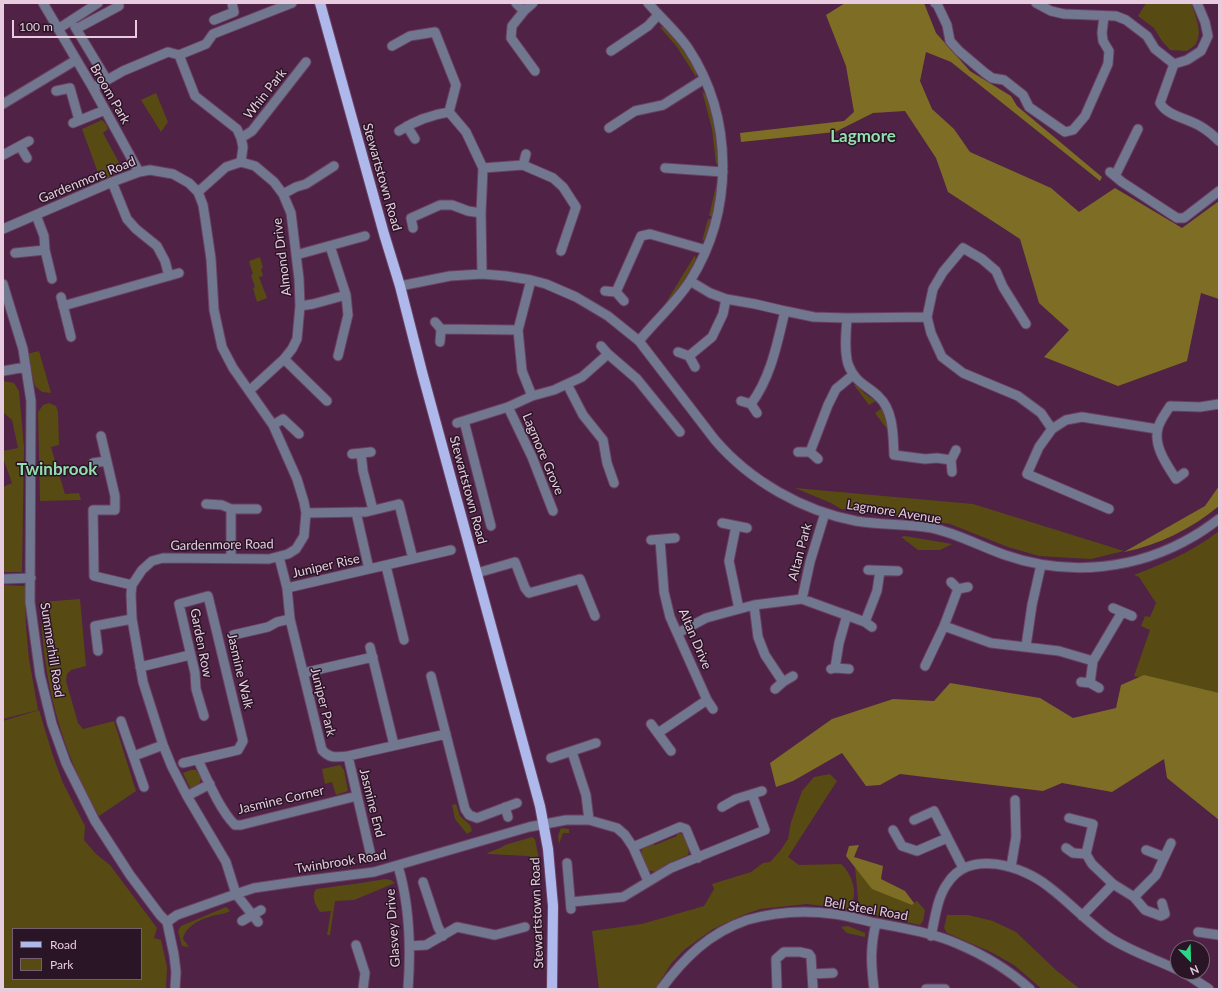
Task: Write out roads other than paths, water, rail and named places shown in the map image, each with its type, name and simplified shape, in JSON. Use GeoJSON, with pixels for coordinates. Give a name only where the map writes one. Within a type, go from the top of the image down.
{"type":"FeatureCollection","features":[{"type":"Feature","properties":{"kind":"main road","name":"Stewartstown Road"},"geometry":{"type":"LineString","coordinates":[[320,3],[384,234],[400,286],[540,806],[548,849],[553,906],[552,989]]}},
{"type":"Feature","properties":{"kind":"street","name":"Broom Park"},"geometry":{"type":"LineString","coordinates":[[43,3],[93,88],[139,172]]}},
{"type":"Feature","properties":{"kind":"street"},"geometry":{"type":"LineString","coordinates":[[58,29],[98,3]]}},
{"type":"Feature","properties":{"kind":"street"},"geometry":{"type":"LineString","coordinates":[[214,20],[234,12],[232,3]]}},
{"type":"Feature","properties":{"kind":"street"},"geometry":{"type":"LineString","coordinates":[[93,88],[123,71],[168,52],[179,55],[206,44],[212,34],[292,3]]}},
{"type":"Feature","properties":{"kind":"street"},"geometry":{"type":"LineString","coordinates":[[516,3],[524,11]]}},
{"type":"Feature","properties":{"kind":"street"},"geometry":{"type":"LineString","coordinates":[[533,3],[524,11],[512,26],[511,38],[535,71]]}},
{"type":"Feature","properties":{"kind":"street"},"geometry":{"type":"LineString","coordinates":[[639,341],[678,298],[690,281],[706,250],[717,216],[723,172],[720,129],[716,112],[704,79],[687,46],[648,3]]}},
{"type":"Feature","properties":{"kind":"street"},"geometry":{"type":"LineString","coordinates":[[935,3],[937,4],[947,25],[950,41],[959,51],[992,78],[1004,80],[1023,95],[1029,107],[1065,132],[1073,130],[1085,116],[1108,64],[1109,51],[1103,41],[1102,33],[1104,16]]}},
{"type":"Feature","properties":{"kind":"street"},"geometry":{"type":"LineString","coordinates":[[1036,3],[1051,11],[1064,14],[1116,16],[1126,20],[1147,36],[1156,49],[1174,64]]}},
{"type":"Feature","properties":{"kind":"street"},"geometry":{"type":"LineString","coordinates":[[1174,64],[1188,60],[1201,51],[1208,36],[1205,22],[1197,3]]}},
{"type":"Feature","properties":{"kind":"street","name":"Broom Park"},"geometry":{"type":"LineString","coordinates":[[107,80],[76,28],[119,6]]}},
{"type":"Feature","properties":{"kind":"street"},"geometry":{"type":"LineString","coordinates":[[611,51],[648,26],[658,15]]}},
{"type":"Feature","properties":{"kind":"street"},"geometry":{"type":"LineString","coordinates":[[392,46],[410,36],[435,32],[456,85],[449,112]]}},
{"type":"Feature","properties":{"kind":"street"},"geometry":{"type":"LineString","coordinates":[[179,55],[195,96],[237,129],[243,147],[241,162],[226,167],[198,192]]}},
{"type":"Feature","properties":{"kind":"street"},"geometry":{"type":"LineString","coordinates":[[3,104],[76,60]]}},
{"type":"Feature","properties":{"kind":"street","name":"Whin Park"},"geometry":{"type":"LineString","coordinates":[[241,138],[252,131],[306,62]]}},
{"type":"Feature","properties":{"kind":"street"},"geometry":{"type":"LineString","coordinates":[[1174,64],[1160,103],[1164,109],[1199,125],[1212,134],[1219,142]]}},
{"type":"Feature","properties":{"kind":"street"},"geometry":{"type":"LineString","coordinates":[[610,128],[635,112],[663,105],[704,79]]}},
{"type":"Feature","properties":{"kind":"street"},"geometry":{"type":"LineString","coordinates":[[56,91],[70,88],[76,122],[105,110]]}},
{"type":"Feature","properties":{"kind":"street"},"geometry":{"type":"LineString","coordinates":[[414,138],[403,129],[431,115],[449,112]]}},
{"type":"Feature","properties":{"kind":"street"},"geometry":{"type":"LineString","coordinates":[[449,112],[466,132],[483,168],[481,213],[482,274]]}},
{"type":"Feature","properties":{"kind":"street"},"geometry":{"type":"LineString","coordinates":[[1138,129],[1113,174],[1177,218],[1184,218],[1219,191]]}},
{"type":"Feature","properties":{"kind":"street"},"geometry":{"type":"LineString","coordinates":[[3,155],[29,141]]}},
{"type":"Feature","properties":{"kind":"street"},"geometry":{"type":"LineString","coordinates":[[20,146],[27,158]]}},
{"type":"Feature","properties":{"kind":"street"},"geometry":{"type":"LineString","coordinates":[[523,165],[526,154]]}},
{"type":"Feature","properties":{"kind":"street","name":"Almond Drive"},"geometry":{"type":"LineString","coordinates":[[241,162],[255,166],[274,182],[283,194],[291,213],[300,306],[297,339],[292,349],[284,359],[249,391]]}},
{"type":"Feature","properties":{"kind":"street"},"geometry":{"type":"LineString","coordinates":[[483,168],[523,165],[553,178],[563,187],[576,207],[560,245]]}},
{"type":"Feature","properties":{"kind":"street"},"geometry":{"type":"LineString","coordinates":[[283,194],[296,187],[306,184],[334,166]]}},
{"type":"Feature","properties":{"kind":"street"},"geometry":{"type":"LineString","coordinates":[[666,168],[723,172]]}},
{"type":"Feature","properties":{"kind":"street","name":"Gardenmore Road"},"geometry":{"type":"LineString","coordinates":[[3,229],[112,182],[139,172],[150,170],[173,174],[189,183],[198,192],[203,205],[211,259],[214,310],[222,347],[229,361],[273,425],[297,479],[306,513],[304,536],[296,549],[280,557],[163,558],[152,561],[142,570],[132,585]]}},
{"type":"Feature","properties":{"kind":"street"},"geometry":{"type":"LineString","coordinates":[[112,182],[127,219],[136,229],[157,246],[165,261],[169,276]]}},
{"type":"Feature","properties":{"kind":"street"},"geometry":{"type":"LineString","coordinates":[[413,228],[411,218],[440,206],[452,205],[468,211],[481,213]]}},
{"type":"Feature","properties":{"kind":"street"},"geometry":{"type":"LineString","coordinates":[[36,215],[46,240],[45,250],[52,279]]}},
{"type":"Feature","properties":{"kind":"street"},"geometry":{"type":"LineString","coordinates":[[616,292],[641,236],[650,234],[706,250]]}},
{"type":"Feature","properties":{"kind":"street"},"geometry":{"type":"LineString","coordinates":[[296,255],[331,248],[365,236]]}},
{"type":"Feature","properties":{"kind":"street"},"geometry":{"type":"LineString","coordinates":[[331,248],[346,295],[348,316],[338,356]]}},
{"type":"Feature","properties":{"kind":"street"},"geometry":{"type":"LineString","coordinates":[[1026,324],[1003,287],[996,271],[982,259],[963,248],[943,272],[933,289],[927,317],[931,333],[942,357],[963,374],[1018,396],[1041,414],[1052,429]]}},
{"type":"Feature","properties":{"kind":"street"},"geometry":{"type":"LineString","coordinates":[[15,252],[45,250]]}},
{"type":"Feature","properties":{"kind":"street"},"geometry":{"type":"LineString","coordinates":[[63,306],[179,273]]}},
{"type":"Feature","properties":{"kind":"street","name":"Lagmore Avenue"},"geometry":{"type":"LineString","coordinates":[[400,286],[450,276],[482,274],[531,280],[546,284],[576,296],[608,316],[639,341],[728,455],[775,489],[793,499],[825,513],[856,521],[933,528],[1005,555],[1041,565],[1066,567],[1094,567],[1124,564],[1151,556],[1174,547],[1195,536],[1219,519]]}},
{"type":"Feature","properties":{"kind":"street","name":"Lagmore Grove"},"geometry":{"type":"LineString","coordinates":[[531,280],[518,330],[522,371],[532,396]]}},
{"type":"Feature","properties":{"kind":"street"},"geometry":{"type":"LineString","coordinates":[[690,281],[710,293],[726,299],[814,317],[927,317]]}},
{"type":"Feature","properties":{"kind":"street","name":"Summerhill Road"},"geometry":{"type":"LineString","coordinates":[[3,284],[23,349],[31,402],[30,602],[40,675],[52,724],[66,763],[92,815],[105,838],[160,915],[167,922],[174,955],[176,972],[175,989]]}},
{"type":"Feature","properties":{"kind":"street"},"geometry":{"type":"LineString","coordinates":[[604,291],[616,292],[624,301]]}},
{"type":"Feature","properties":{"kind":"street","name":"Almond Drive"},"geometry":{"type":"LineString","coordinates":[[300,306],[346,295]]}},
{"type":"Feature","properties":{"kind":"street"},"geometry":{"type":"LineString","coordinates":[[60,297],[72,337]]}},
{"type":"Feature","properties":{"kind":"street"},"geometry":{"type":"LineString","coordinates":[[689,356],[712,337],[723,314],[726,299]]}},
{"type":"Feature","properties":{"kind":"street"},"geometry":{"type":"LineString","coordinates":[[751,404],[766,378],[772,362],[785,311]]}},
{"type":"Feature","properties":{"kind":"street"},"geometry":{"type":"LineString","coordinates":[[846,318],[848,363],[853,375],[864,386],[879,397],[887,407],[893,432],[894,455],[951,460]]}},
{"type":"Feature","properties":{"kind":"street"},"geometry":{"type":"LineString","coordinates":[[435,322],[441,330],[440,342]]}},
{"type":"Feature","properties":{"kind":"street"},"geometry":{"type":"LineString","coordinates":[[441,330],[518,330]]}},
{"type":"Feature","properties":{"kind":"street"},"geometry":{"type":"LineString","coordinates":[[601,346],[608,354],[638,379],[680,432]]}},
{"type":"Feature","properties":{"kind":"street"},"geometry":{"type":"LineString","coordinates":[[678,352],[689,356],[695,367]]}},
{"type":"Feature","properties":{"kind":"street","name":"Lagmore Grove"},"geometry":{"type":"LineString","coordinates":[[491,526],[460,422],[508,407],[532,396],[554,390],[582,377],[608,354]]}},
{"type":"Feature","properties":{"kind":"street"},"geometry":{"type":"LineString","coordinates":[[284,359],[327,401]]}},
{"type":"Feature","properties":{"kind":"street"},"geometry":{"type":"LineString","coordinates":[[3,371],[26,366]]}},
{"type":"Feature","properties":{"kind":"street"},"geometry":{"type":"LineString","coordinates":[[810,452],[828,405],[836,389],[853,375]]}},
{"type":"Feature","properties":{"kind":"street"},"geometry":{"type":"LineString","coordinates":[[567,384],[583,415],[603,440],[607,462],[614,483]]}},
{"type":"Feature","properties":{"kind":"street"},"geometry":{"type":"LineString","coordinates":[[741,401],[751,404],[757,413]]}},
{"type":"Feature","properties":{"kind":"street"},"geometry":{"type":"LineString","coordinates":[[1184,473],[1176,479],[1165,461],[1158,443],[1157,429],[1162,418],[1170,406],[1200,407],[1219,404]]}},
{"type":"Feature","properties":{"kind":"street","name":"Lagmore Grove"},"geometry":{"type":"LineString","coordinates":[[508,407],[532,457],[553,511]]}},
{"type":"Feature","properties":{"kind":"street"},"geometry":{"type":"LineString","coordinates":[[1109,509],[1027,474],[1039,447],[1052,429],[1066,420],[1082,417],[1157,429]]}},
{"type":"Feature","properties":{"kind":"street"},"geometry":{"type":"LineString","coordinates":[[273,425],[283,420],[299,434]]}},
{"type":"Feature","properties":{"kind":"street"},"geometry":{"type":"LineString","coordinates":[[100,436],[115,496],[115,510],[93,510],[94,576],[132,585],[132,619],[140,667],[143,682],[163,745],[186,796],[226,862],[236,894],[255,918]]}},
{"type":"Feature","properties":{"kind":"street"},"geometry":{"type":"LineString","coordinates":[[952,472],[951,460],[956,450]]}},
{"type":"Feature","properties":{"kind":"street"},"geometry":{"type":"LineString","coordinates":[[371,452],[357,454],[364,471],[373,510]]}},
{"type":"Feature","properties":{"kind":"street"},"geometry":{"type":"LineString","coordinates":[[798,452],[810,452],[818,459]]}},
{"type":"Feature","properties":{"kind":"street"},"geometry":{"type":"LineString","coordinates":[[93,463],[106,461]]}},
{"type":"Feature","properties":{"kind":"street"},"geometry":{"type":"LineString","coordinates":[[206,504],[222,504],[231,509],[257,509]]}},
{"type":"Feature","properties":{"kind":"street"},"geometry":{"type":"LineString","coordinates":[[306,513],[356,512],[399,504],[413,559]]}},
{"type":"Feature","properties":{"kind":"street"},"geometry":{"type":"LineString","coordinates":[[230,558],[231,509]]}},
{"type":"Feature","properties":{"kind":"street","name":"Juniper Rise"},"geometry":{"type":"LineString","coordinates":[[356,512],[369,569]]}},
{"type":"Feature","properties":{"kind":"street","name":"Altan Park"},"geometry":{"type":"LineString","coordinates":[[802,599],[810,562],[825,513]]}},
{"type":"Feature","properties":{"kind":"street"},"geometry":{"type":"LineString","coordinates":[[722,523],[747,528]]}},
{"type":"Feature","properties":{"kind":"street"},"geometry":{"type":"LineString","coordinates":[[736,526],[730,561],[739,609]]}},
{"type":"Feature","properties":{"kind":"street","name":"Altan Drive"},"geometry":{"type":"LineString","coordinates":[[675,538],[656,540],[664,592],[670,617],[707,700],[713,709]]}},
{"type":"Feature","properties":{"kind":"street","name":"Juniper Rise"},"geometry":{"type":"LineString","coordinates":[[287,588],[451,550]]}},
{"type":"Feature","properties":{"kind":"street","name":"Juniper Park"},"geometry":{"type":"LineString","coordinates":[[280,557],[287,588],[290,618],[322,750],[328,756],[348,756],[446,734]]}},
{"type":"Feature","properties":{"kind":"street"},"geometry":{"type":"LineString","coordinates":[[477,573],[515,562],[525,588],[529,593],[580,579],[594,616]]}},
{"type":"Feature","properties":{"kind":"street"},"geometry":{"type":"LineString","coordinates":[[1026,646],[1032,605],[1041,565]]}},
{"type":"Feature","properties":{"kind":"street"},"geometry":{"type":"LineString","coordinates":[[386,566],[404,640]]}},
{"type":"Feature","properties":{"kind":"street"},"geometry":{"type":"LineString","coordinates":[[868,570],[898,571]]}},
{"type":"Feature","properties":{"kind":"street"},"geometry":{"type":"LineString","coordinates":[[678,633],[706,618],[754,605],[802,599],[847,615],[869,625],[880,571]]}},
{"type":"Feature","properties":{"kind":"street"},"geometry":{"type":"LineString","coordinates":[[3,579],[31,578]]}},
{"type":"Feature","properties":{"kind":"street"},"geometry":{"type":"LineString","coordinates":[[925,668],[963,588],[951,582]]}},
{"type":"Feature","properties":{"kind":"street","name":"Garden Row"},"geometry":{"type":"LineString","coordinates":[[204,716],[196,689],[195,673],[179,604],[208,596]]}},
{"type":"Feature","properties":{"kind":"street","name":"Jasmine Walk"},"geometry":{"type":"LineString","coordinates":[[198,760],[238,750],[243,741],[208,596]]}},
{"type":"Feature","properties":{"kind":"street"},"geometry":{"type":"LineString","coordinates":[[754,605],[758,637],[762,649],[783,682]]}},
{"type":"Feature","properties":{"kind":"street"},"geometry":{"type":"LineString","coordinates":[[1113,608],[1132,616]]}},
{"type":"Feature","properties":{"kind":"street"},"geometry":{"type":"LineString","coordinates":[[1099,688],[1085,682],[1093,661],[1122,612]]}},
{"type":"Feature","properties":{"kind":"street"},"geometry":{"type":"LineString","coordinates":[[847,615],[833,669],[849,668]]}},
{"type":"Feature","properties":{"kind":"street"},"geometry":{"type":"LineString","coordinates":[[233,635],[268,627],[290,618]]}},
{"type":"Feature","properties":{"kind":"street"},"geometry":{"type":"LineString","coordinates":[[98,651],[95,626],[132,619]]}},
{"type":"Feature","properties":{"kind":"street"},"geometry":{"type":"LineString","coordinates":[[944,626],[991,643],[1058,651],[1093,661]]}},
{"type":"Feature","properties":{"kind":"street"},"geometry":{"type":"LineString","coordinates":[[370,647],[394,745]]}},
{"type":"Feature","properties":{"kind":"street"},"geometry":{"type":"LineString","coordinates":[[140,667],[190,655]]}},
{"type":"Feature","properties":{"kind":"street"},"geometry":{"type":"LineString","coordinates":[[303,673],[373,657]]}},
{"type":"Feature","properties":{"kind":"street"},"geometry":{"type":"LineString","coordinates":[[431,676],[464,809],[469,815],[477,818],[517,803]]}},
{"type":"Feature","properties":{"kind":"street"},"geometry":{"type":"LineString","coordinates":[[775,689],[793,676]]}},
{"type":"Feature","properties":{"kind":"street"},"geometry":{"type":"LineString","coordinates":[[658,733],[707,700]]}},
{"type":"Feature","properties":{"kind":"street"},"geometry":{"type":"LineString","coordinates":[[121,720],[144,787]]}},
{"type":"Feature","properties":{"kind":"street"},"geometry":{"type":"LineString","coordinates":[[652,724],[671,751]]}},
{"type":"Feature","properties":{"kind":"street"},"geometry":{"type":"LineString","coordinates":[[551,758],[596,744]]}},
{"type":"Feature","properties":{"kind":"street"},"geometry":{"type":"LineString","coordinates":[[134,756],[163,745]]}},
{"type":"Feature","properties":{"kind":"street"},"geometry":{"type":"LineString","coordinates":[[572,752],[586,794],[589,820]]}},
{"type":"Feature","properties":{"kind":"street","name":"Jasmine End"},"geometry":{"type":"LineString","coordinates":[[348,756],[371,856]]}},
{"type":"Feature","properties":{"kind":"street"},"geometry":{"type":"LineString","coordinates":[[183,763],[198,760]]}},
{"type":"Feature","properties":{"kind":"street","name":"Jasmine Corner"},"geometry":{"type":"LineString","coordinates":[[198,760],[230,820],[235,824],[241,824],[357,796]]}},
{"type":"Feature","properties":{"kind":"street"},"geometry":{"type":"LineString","coordinates":[[186,796],[210,784]]}},
{"type":"Feature","properties":{"kind":"street"},"geometry":{"type":"LineString","coordinates":[[722,807],[736,799],[762,791]]}},
{"type":"Feature","properties":{"kind":"street"},"geometry":{"type":"LineString","coordinates":[[566,863],[571,905],[623,897],[671,868],[768,829],[752,794]]}},
{"type":"Feature","properties":{"kind":"street"},"geometry":{"type":"LineString","coordinates":[[1011,866],[1016,837],[1016,800]]}},
{"type":"Feature","properties":{"kind":"street"},"geometry":{"type":"LineString","coordinates":[[505,807],[508,817]]}},
{"type":"Feature","properties":{"kind":"street"},"geometry":{"type":"LineString","coordinates":[[914,820],[934,811],[963,868]]}},
{"type":"Feature","properties":{"kind":"street"},"geometry":{"type":"LineString","coordinates":[[1016,811],[1026,811]]}},
{"type":"Feature","properties":{"kind":"street"},"geometry":{"type":"LineString","coordinates":[[1069,818],[1093,824],[1086,854],[1092,864],[1113,884],[1134,897],[1145,910],[1161,916],[1165,914],[1162,903]]}},
{"type":"Feature","properties":{"kind":"street","name":"Twinbrook Road"},"geometry":{"type":"LineString","coordinates":[[167,922],[177,915],[254,888],[374,872],[544,824],[566,820],[589,820],[617,828],[625,835],[633,847],[648,882]]}},
{"type":"Feature","properties":{"kind":"street"},"geometry":{"type":"LineString","coordinates":[[633,847],[680,827],[686,829],[698,858]]}},
{"type":"Feature","properties":{"kind":"street"},"geometry":{"type":"LineString","coordinates":[[893,830],[902,846],[916,851],[947,838]]}},
{"type":"Feature","properties":{"kind":"street"},"geometry":{"type":"LineString","coordinates":[[1134,897],[1156,875],[1171,844]]}},
{"type":"Feature","properties":{"kind":"street"},"geometry":{"type":"LineString","coordinates":[[1066,848],[1073,853],[1086,854]]}},
{"type":"Feature","properties":{"kind":"street"},"geometry":{"type":"LineString","coordinates":[[1146,850],[1164,858]]}},
{"type":"Feature","properties":{"kind":"street"},"geometry":{"type":"LineString","coordinates":[[931,936],[942,892],[948,882],[963,868],[987,863],[1011,866],[1036,878],[1050,887],[1082,916],[1120,944],[1170,966]]}},
{"type":"Feature","properties":{"kind":"street","name":"Glasvey Drive"},"geometry":{"type":"LineString","coordinates":[[398,866],[406,900],[410,946],[408,989]]}},
{"type":"Feature","properties":{"kind":"street"},"geometry":{"type":"LineString","coordinates":[[423,882],[438,927],[443,936]]}},
{"type":"Feature","properties":{"kind":"street"},"geometry":{"type":"LineString","coordinates":[[1082,916],[1113,884]]}},
{"type":"Feature","properties":{"kind":"street"},"geometry":{"type":"LineString","coordinates":[[242,921],[255,918],[262,910]]}},
{"type":"Feature","properties":{"kind":"street","name":"Bell Steel Road"},"geometry":{"type":"LineString","coordinates":[[661,989],[675,970],[700,946],[716,935],[747,920],[777,914],[811,912],[834,914],[886,924],[958,944],[1003,968],[1030,989]]}},
{"type":"Feature","properties":{"kind":"street"},"geometry":{"type":"LineString","coordinates":[[874,989],[871,965],[872,943],[876,923]]}},
{"type":"Feature","properties":{"kind":"street"},"geometry":{"type":"LineString","coordinates":[[410,946],[426,945],[457,927],[495,935],[525,927]]}},
{"type":"Feature","properties":{"kind":"street"},"geometry":{"type":"LineString","coordinates":[[1198,932],[1219,936]]}},
{"type":"Feature","properties":{"kind":"street"},"geometry":{"type":"LineString","coordinates":[[356,946],[365,973],[363,989]]}},
{"type":"Feature","properties":{"kind":"street"},"geometry":{"type":"LineString","coordinates":[[777,989],[776,959],[784,952],[800,952],[809,954],[811,957],[813,989]]}},
{"type":"Feature","properties":{"kind":"street"},"geometry":{"type":"LineString","coordinates":[[812,974],[833,973]]}},
{"type":"Feature","properties":{"kind":"street"},"geometry":{"type":"LineString","coordinates":[[1196,980],[1210,989]]}},
{"type":"Feature","properties":{"kind":"street"},"geometry":{"type":"LineString","coordinates":[[926,989],[945,989]]}},
{"type":"Feature","properties":{"kind":"district","name":"Lagmore"},"geometry":{"type":"Point","coordinates":[863,137]}},
{"type":"Feature","properties":{"kind":"district","name":"Twinbrook"},"geometry":{"type":"Point","coordinates":[57,470]}}]}
